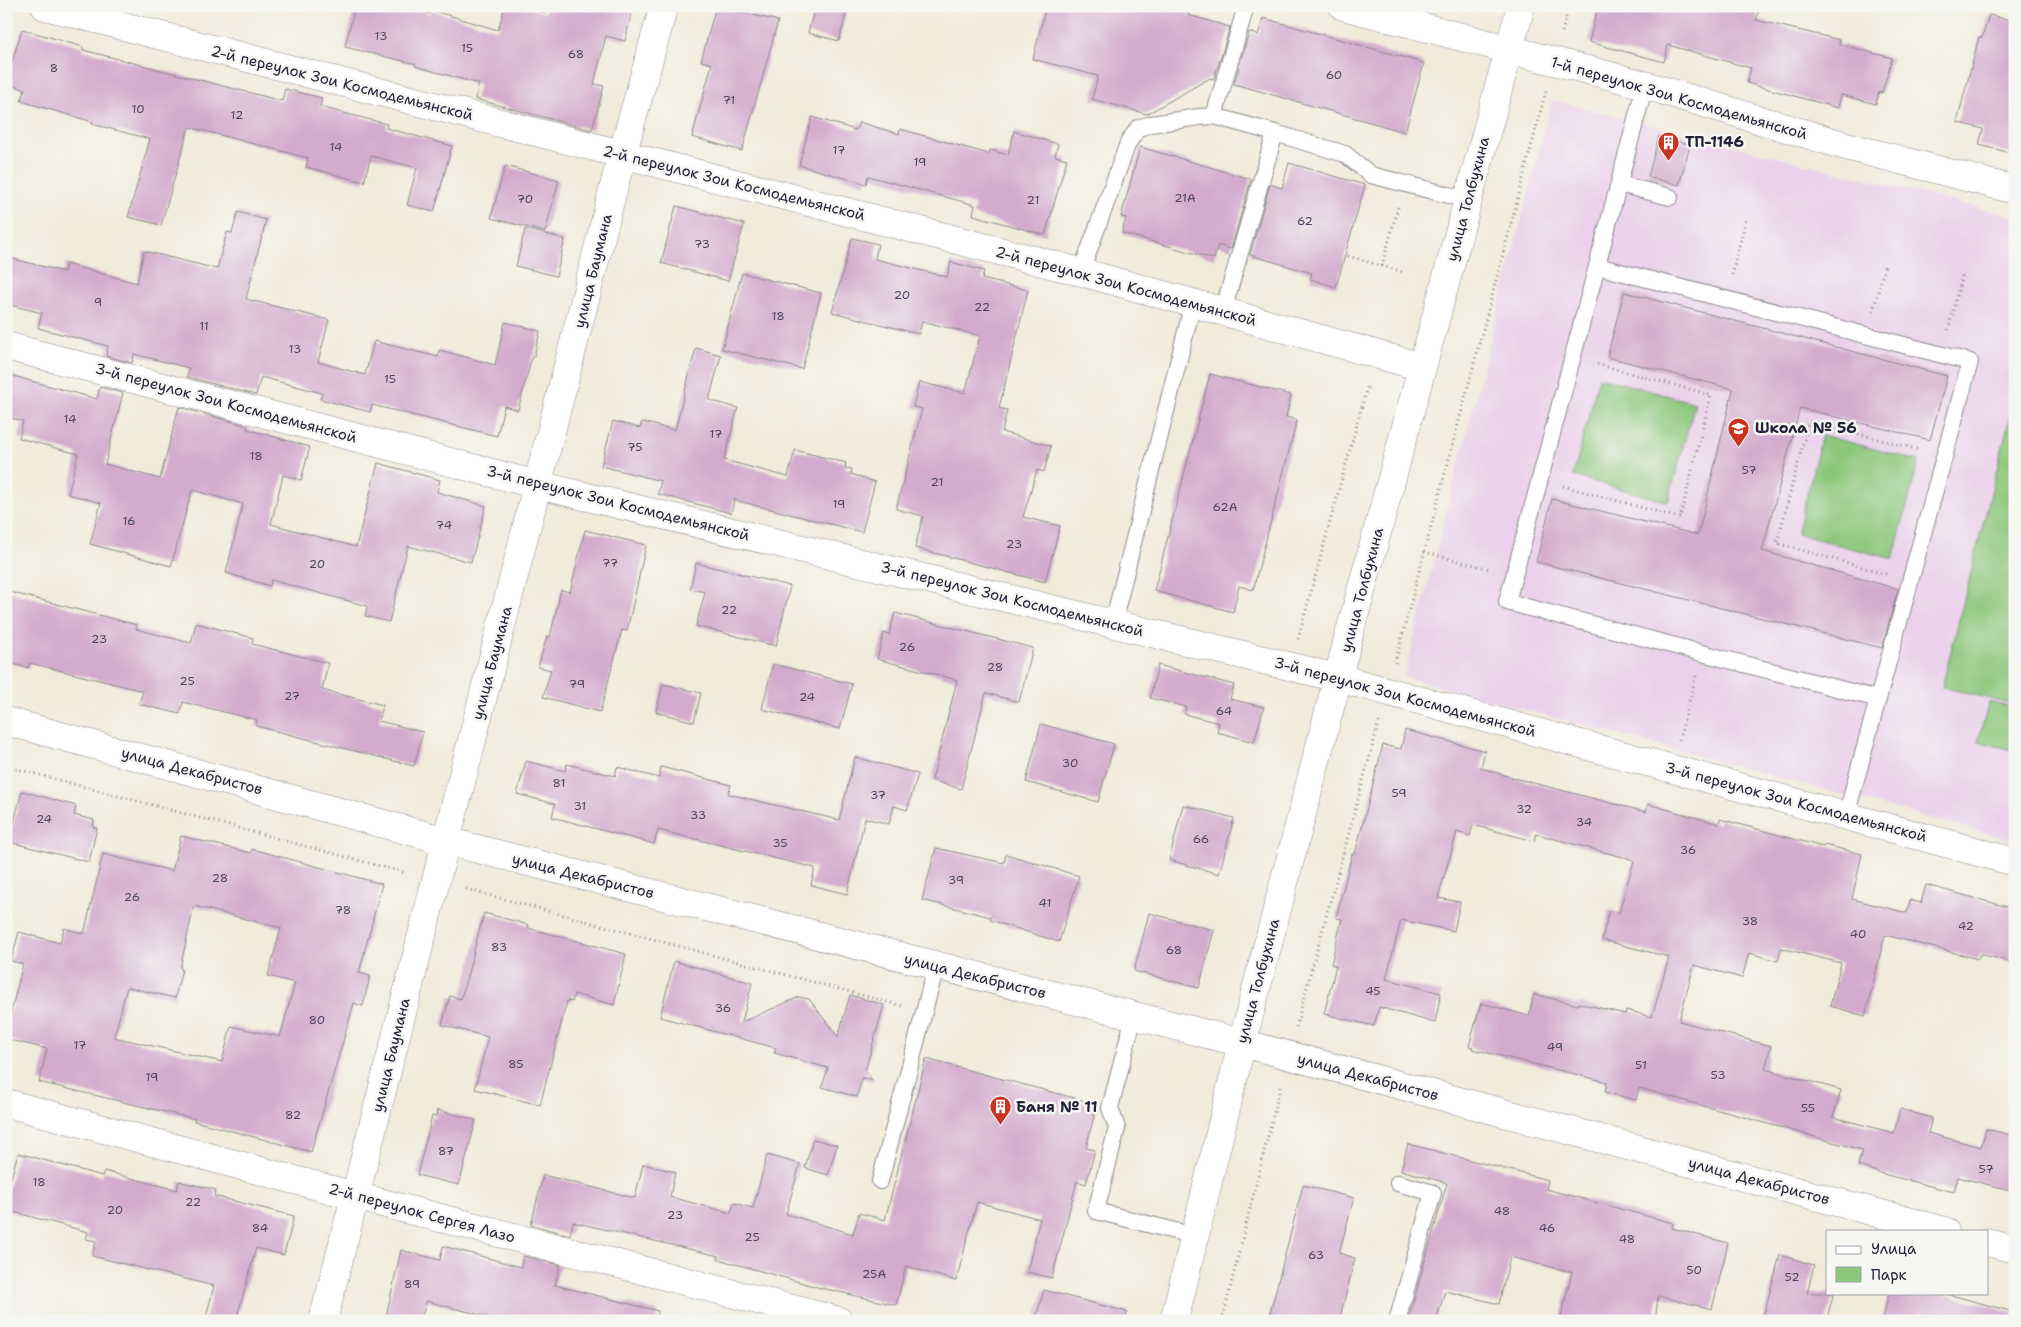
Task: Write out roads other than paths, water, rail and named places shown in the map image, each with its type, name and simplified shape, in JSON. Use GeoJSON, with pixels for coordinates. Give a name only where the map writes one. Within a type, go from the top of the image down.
{"type":"FeatureCollection","features":[{"type":"Feature","properties":{"kind":"street","name":"2-й переулок Зои Космодемьянской"},"geometry":{"type":"LineString","coordinates":[[46,6],[1081,272],[1422,367]]}},
{"type":"Feature","properties":{"kind":"street","name":"улица Баумана"},"geometry":{"type":"LineString","coordinates":[[323,1321],[622,155],[664,6]]}},
{"type":"Feature","properties":{"kind":"street","name":"1-й переулок Зои Космодемьянской"},"geometry":{"type":"LineString","coordinates":[[1343,6],[1645,85],[1846,146],[2015,190]]}},
{"type":"Feature","properties":{"kind":"street","name":"улица Толбухина"},"geometry":{"type":"LineString","coordinates":[[1174,1321],[1242,1043],[1338,678],[1521,6]]}},
{"type":"Feature","properties":{"kind":"street","name":"3-й переулок Зои Космодемьянской"},"geometry":{"type":"LineString","coordinates":[[6,346],[538,485],[1338,678],[2015,862]]}},
{"type":"Feature","properties":{"kind":"street","name":"улица Декабристов"},"geometry":{"type":"LineString","coordinates":[[6,721],[446,841],[1242,1043],[1941,1230]]}},
{"type":"Feature","properties":{"kind":"street","name":"2-й переулок Сергея Лазо"},"geometry":{"type":"LineString","coordinates":[[6,1103],[355,1196],[839,1321]]}},
{"type":"Feature","properties":{"kind":"street"},"geometry":{"type":"LineString","coordinates":[[1988,1242],[2015,1250]]}},
{"type":"Feature","properties":{"kind":"lane"},"geometry":{"type":"LineString","coordinates":[[1214,116],[1246,6]]}},
{"type":"Feature","properties":{"kind":"lane"},"geometry":{"type":"LineString","coordinates":[[1645,85],[1508,602],[1878,698]]}},
{"type":"Feature","properties":{"kind":"lane"},"geometry":{"type":"LineString","coordinates":[[1081,272],[1128,143],[1138,128],[1151,124],[1214,116],[1345,154],[1371,175],[1468,200]]}},
{"type":"Feature","properties":{"kind":"lane"},"geometry":{"type":"LineString","coordinates":[[1223,311],[1275,133]]}},
{"type":"Feature","properties":{"kind":"lane"},"geometry":{"type":"LineString","coordinates":[[1619,184],[1670,197]]}},
{"type":"Feature","properties":{"kind":"lane"},"geometry":{"type":"LineString","coordinates":[[1597,266],[1970,362],[1846,816]]}},
{"type":"Feature","properties":{"kind":"lane"},"geometry":{"type":"LineString","coordinates":[[1113,623],[1193,303]]}},
{"type":"Feature","properties":{"kind":"lane"},"geometry":{"type":"LineString","coordinates":[[880,1181],[936,966]]}},
{"type":"Feature","properties":{"kind":"lane"},"geometry":{"type":"LineString","coordinates":[[1134,1016],[1110,1108],[1117,1128],[1096,1211],[1195,1236]]}},
{"type":"Feature","properties":{"kind":"lane"},"geometry":{"type":"LineString","coordinates":[[1397,1321],[1433,1193],[1398,1183]]}},
{"type":"Feature","properties":{"kind":"place","name":"ТП-1146"},"geometry":{"type":"Point","coordinates":[1669,161]}},
{"type":"Feature","properties":{"kind":"place","name":"Школа № 56"},"geometry":{"type":"Point","coordinates":[1739,447]}},
{"type":"Feature","properties":{"kind":"place","name":"Баня № 11"},"geometry":{"type":"Point","coordinates":[1000,1126]}}]}
